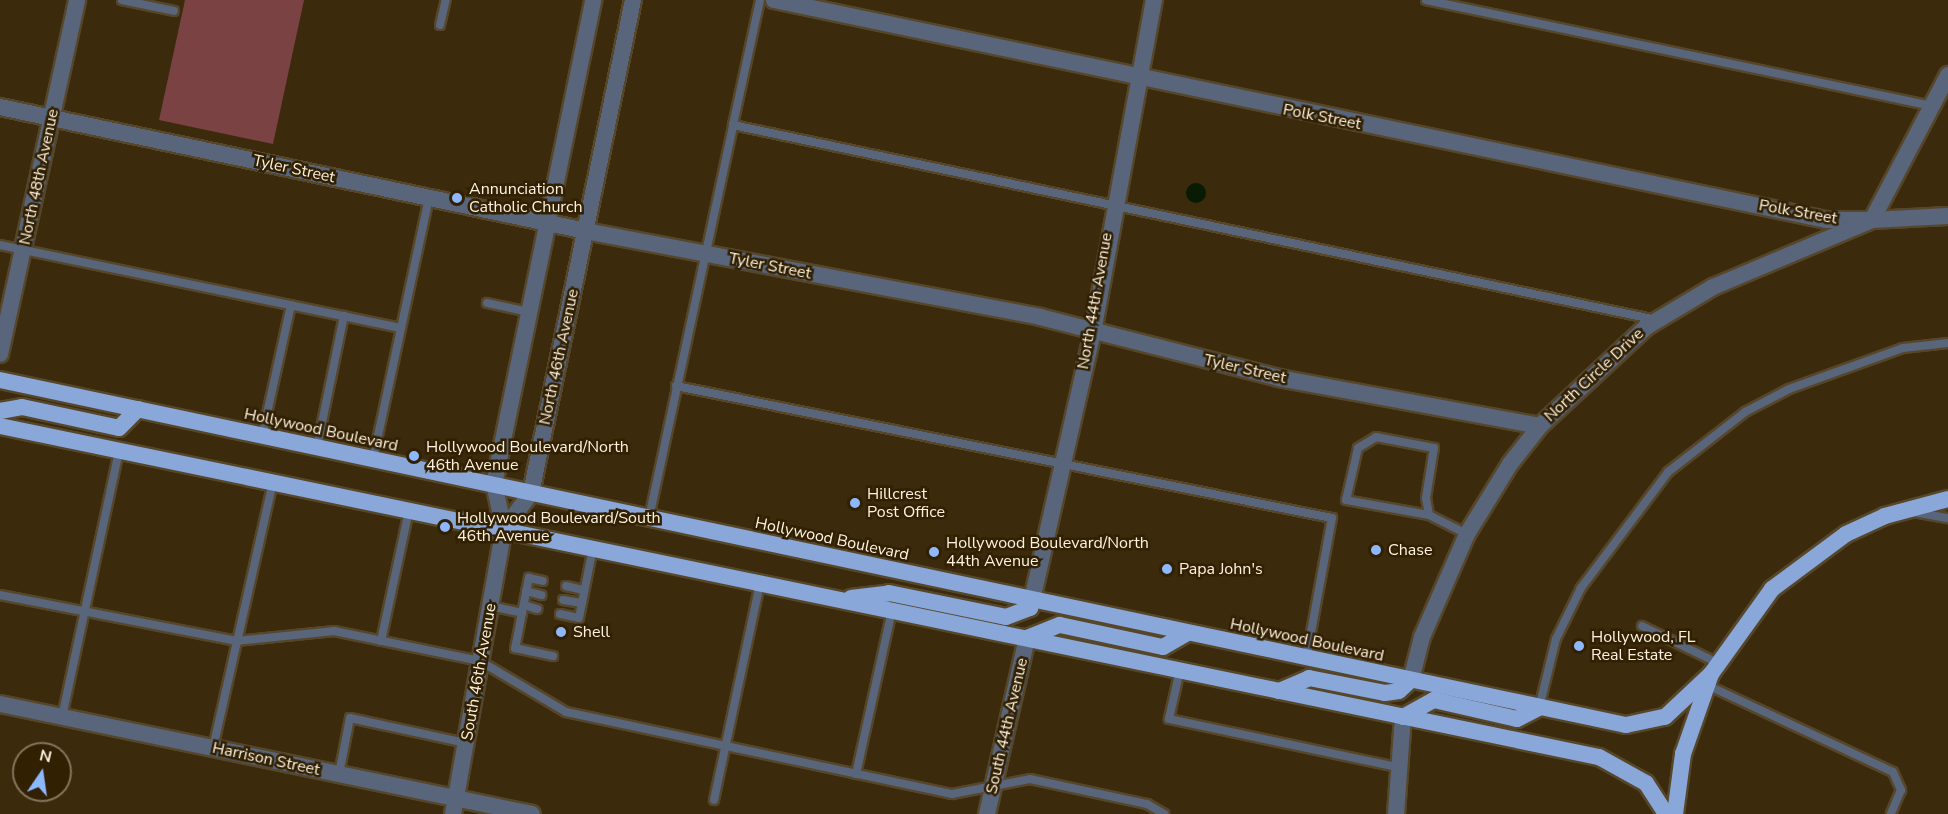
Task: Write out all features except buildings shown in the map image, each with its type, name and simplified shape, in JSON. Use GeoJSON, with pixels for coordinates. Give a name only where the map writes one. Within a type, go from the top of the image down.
{"type":"FeatureCollection","features":[{"type":"Feature","properties":{"kind":"highway","name":"Hollywood Boulevard"},"geometry":{"type":"LineString","coordinates":[[0,380],[1306,659],[1626,725],[1665,717],[1712,674],[1772,589],[1805,561],[1846,534],[1902,511],[1948,499]]}},
{"type":"Feature","properties":{"kind":"highway"},"geometry":{"type":"LineString","coordinates":[[0,411],[22,407],[119,428],[138,410]]}},
{"type":"Feature","properties":{"kind":"highway"},"geometry":{"type":"LineString","coordinates":[[0,426],[1603,758],[1646,783],[1666,814]]}},
{"type":"Feature","properties":{"kind":"highway"},"geometry":{"type":"LineString","coordinates":[[838,599],[889,593],[1006,617],[1030,608],[1032,600]]}},
{"type":"Feature","properties":{"kind":"highway"},"geometry":{"type":"LineString","coordinates":[[1027,638],[1060,625],[1163,647],[1187,633]]}},
{"type":"Feature","properties":{"kind":"highway","name":"Hollywood Boulevard"},"geometry":{"type":"LineString","coordinates":[[1675,814],[1683,754],[1712,674]]}},
{"type":"Feature","properties":{"kind":"highway"},"geometry":{"type":"LineString","coordinates":[[1279,691],[1309,678],[1385,693],[1399,691],[1411,680]]}},
{"type":"Feature","properties":{"kind":"highway"},"geometry":{"type":"LineString","coordinates":[[1403,717],[1434,700],[1517,719],[1539,708]]}},
{"type":"Feature","properties":{"kind":"street","name":"North 48th Avenue"},"geometry":{"type":"LineString","coordinates":[[0,354],[77,0]]}},
{"type":"Feature","properties":{"kind":"street"},"geometry":{"type":"LineString","coordinates":[[504,529],[494,484],[593,0]]}},
{"type":"Feature","properties":{"kind":"street","name":"North 46th Avenue"},"geometry":{"type":"LineString","coordinates":[[504,529],[531,493],[633,0]]}},
{"type":"Feature","properties":{"kind":"street","name":"Polk Street"},"geometry":{"type":"LineString","coordinates":[[774,0],[1137,79],[1826,220],[1872,220]]}},
{"type":"Feature","properties":{"kind":"street","name":"North 44th Avenue"},"geometry":{"type":"LineString","coordinates":[[1032,600],[1093,332],[1112,206],[1154,0]]}},
{"type":"Feature","properties":{"kind":"street"},"geometry":{"type":"LineString","coordinates":[[1872,220],[1948,75]]}},
{"type":"Feature","properties":{"kind":"street","name":"Tyler Street"},"geometry":{"type":"LineString","coordinates":[[0,107],[586,231],[1093,332],[1270,376],[1540,426]]}},
{"type":"Feature","properties":{"kind":"street","name":"North Circle Drive"},"geometry":{"type":"LineString","coordinates":[[1411,680],[1422,637],[1467,534],[1540,426],[1657,320],[1713,288],[1872,220],[1948,216]]}},
{"type":"Feature","properties":{"kind":"street","name":"South 46th Avenue"},"geometry":{"type":"LineString","coordinates":[[455,806],[504,529]]}},
{"type":"Feature","properties":{"kind":"street","name":"South 44th Avenue"},"geometry":{"type":"LineString","coordinates":[[987,814],[1027,638]]}},
{"type":"Feature","properties":{"kind":"street","name":"Harrison Street"},"geometry":{"type":"LineString","coordinates":[[0,704],[339,774],[455,806],[532,814]]}},
{"type":"Feature","properties":{"kind":"street"},"geometry":{"type":"LineString","coordinates":[[1396,814],[1397,767],[1403,717]]}},
{"type":"Feature","properties":{"kind":"lane"},"geometry":{"type":"LineString","coordinates":[[122,0],[174,11]]}},
{"type":"Feature","properties":{"kind":"lane"},"geometry":{"type":"LineString","coordinates":[[440,26],[446,0]]}},
{"type":"Feature","properties":{"kind":"lane"},"geometry":{"type":"LineString","coordinates":[[649,518],[760,0]]}},
{"type":"Feature","properties":{"kind":"lane"},"geometry":{"type":"LineString","coordinates":[[1426,0],[1932,106]]}},
{"type":"Feature","properties":{"kind":"lane"},"geometry":{"type":"LineString","coordinates":[[733,125],[1657,320]]}},
{"type":"Feature","properties":{"kind":"lane"},"geometry":{"type":"LineString","coordinates":[[373,459],[429,197]]}},
{"type":"Feature","properties":{"kind":"lane"},"geometry":{"type":"LineString","coordinates":[[0,244],[401,327]]}},
{"type":"Feature","properties":{"kind":"lane"},"geometry":{"type":"LineString","coordinates":[[487,303],[529,312]]}},
{"type":"Feature","properties":{"kind":"lane"},"geometry":{"type":"LineString","coordinates":[[262,436],[291,305]]}},
{"type":"Feature","properties":{"kind":"lane"},"geometry":{"type":"LineString","coordinates":[[318,447],[344,316]]}},
{"type":"Feature","properties":{"kind":"lane"},"geometry":{"type":"LineString","coordinates":[[1539,708],[1556,639],[1581,588],[1668,472],[1745,412],[1789,389],[1903,348],[1948,343]]}},
{"type":"Feature","properties":{"kind":"lane"},"geometry":{"type":"LineString","coordinates":[[676,386],[1332,518],[1306,659]]}},
{"type":"Feature","properties":{"kind":"lane"},"geometry":{"type":"LineString","coordinates":[[1430,515],[1426,498],[1434,448],[1376,437],[1358,448],[1346,500],[1430,515],[1467,534]]}},
{"type":"Feature","properties":{"kind":"lane"},"geometry":{"type":"LineString","coordinates":[[62,717],[119,450]]}},
{"type":"Feature","properties":{"kind":"lane"},"geometry":{"type":"LineString","coordinates":[[213,748],[273,482]]}},
{"type":"Feature","properties":{"kind":"lane"},"geometry":{"type":"LineString","coordinates":[[381,641],[409,510]]}},
{"type":"Feature","properties":{"kind":"lane"},"geometry":{"type":"LineString","coordinates":[[1902,511],[1948,518]]}},
{"type":"Feature","properties":{"kind":"lane"},"geometry":{"type":"LineString","coordinates":[[560,614],[579,618],[593,548]]}},
{"type":"Feature","properties":{"kind":"lane"},"geometry":{"type":"LineString","coordinates":[[543,581],[529,578],[515,648],[553,656]]}},
{"type":"Feature","properties":{"kind":"lane"},"geometry":{"type":"LineString","coordinates":[[714,800],[760,583]]}},
{"type":"Feature","properties":{"kind":"lane"},"geometry":{"type":"LineString","coordinates":[[566,586],[584,590]]}},
{"type":"Feature","properties":{"kind":"lane"},"geometry":{"type":"LineString","coordinates":[[526,591],[540,595]]}},
{"type":"Feature","properties":{"kind":"lane"},"geometry":{"type":"LineString","coordinates":[[0,595],[236,641],[334,632],[480,661],[566,712],[951,794],[993,788],[1030,779],[1147,804],[1164,814]]}},
{"type":"Feature","properties":{"kind":"lane"},"geometry":{"type":"LineString","coordinates":[[563,600],[582,603]]}},
{"type":"Feature","properties":{"kind":"lane"},"geometry":{"type":"LineString","coordinates":[[490,606],[537,609]]}},
{"type":"Feature","properties":{"kind":"lane"},"geometry":{"type":"LineString","coordinates":[[856,774],[892,610]]}},
{"type":"Feature","properties":{"kind":"lane"},"geometry":{"type":"LineString","coordinates":[[1642,626],[1712,674],[1893,772],[1901,790],[1891,814]]}},
{"type":"Feature","properties":{"kind":"lane"},"geometry":{"type":"LineString","coordinates":[[1180,670],[1169,719],[1397,767]]}},
{"type":"Feature","properties":{"kind":"lane"},"geometry":{"type":"LineString","coordinates":[[339,774],[350,718],[466,742]]}},
{"type":"Feature","properties":{"kind":"shaded area"},"geometry":{"type":"Polygon","coordinates":[[[185,0],[304,0],[273,144],[159,120],[185,0]]]}},
{"type":"Feature","properties":{"kind":"shaded area"},"geometry":{"type":"Polygon","coordinates":[[[1196,183],[1203,186],[1206,193],[1203,200],[1196,203],[1189,200],[1186,193],[1189,186],[1196,183]]]}},
{"type":"Feature","properties":{"kind":"place","name":"Annunciation Catholic Church"},"geometry":{"type":"Point","coordinates":[457,198]}},
{"type":"Feature","properties":{"kind":"place","name":"Hollywood Boulevard/North 46th Avenue"},"geometry":{"type":"Point","coordinates":[414,456]}},
{"type":"Feature","properties":{"kind":"place","name":"Hillcrest Post Office"},"geometry":{"type":"Point","coordinates":[855,503]}},
{"type":"Feature","properties":{"kind":"place","name":"Hollywood Boulevard/South 46th Avenue"},"geometry":{"type":"Point","coordinates":[445,527]}},
{"type":"Feature","properties":{"kind":"place","name":"Chase"},"geometry":{"type":"Point","coordinates":[1376,550]}},
{"type":"Feature","properties":{"kind":"place","name":"Hollywood Boulevard/North 44th Avenue"},"geometry":{"type":"Point","coordinates":[934,552]}},
{"type":"Feature","properties":{"kind":"place","name":"Papa John's"},"geometry":{"type":"Point","coordinates":[1167,569]}},
{"type":"Feature","properties":{"kind":"place","name":"Shell"},"geometry":{"type":"Point","coordinates":[561,632]}},
{"type":"Feature","properties":{"kind":"place","name":"Hollywood, FL Real Estate"},"geometry":{"type":"Point","coordinates":[1579,646]}}]}
